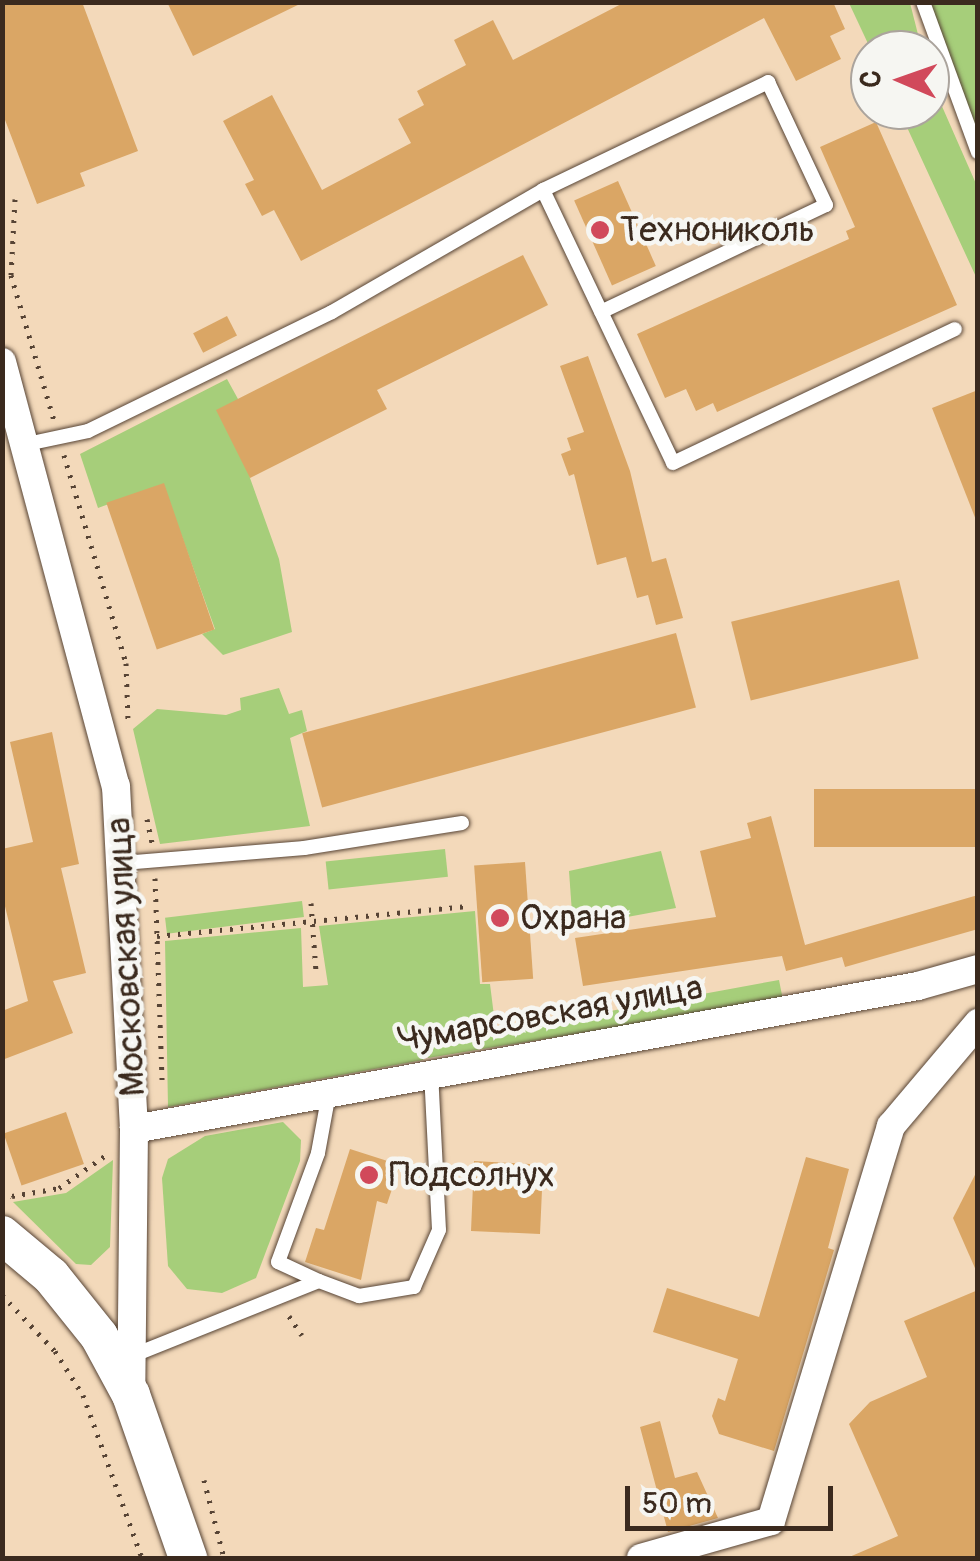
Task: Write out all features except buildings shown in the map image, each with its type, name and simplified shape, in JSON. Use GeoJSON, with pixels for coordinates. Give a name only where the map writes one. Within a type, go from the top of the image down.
{"type":"FeatureCollection","features":[{"type":"Feature","properties":{"kind":"main road"},"geometry":{"type":"LineString","coordinates":[[2,1236],[76,1304],[131,1395]]}},
{"type":"Feature","properties":{"kind":"main road","name":"Московская улица"},"geometry":{"type":"LineString","coordinates":[[131,1395],[188,1558]]}},
{"type":"Feature","properties":{"kind":"street","name":"Московская улица"},"geometry":{"type":"LineString","coordinates":[[2,362],[116,786],[134,1128],[131,1395]]}},
{"type":"Feature","properties":{"kind":"street","name":"Чумарсовская улица"},"geometry":{"type":"LineString","coordinates":[[134,1128],[430,1071],[918,986],[978,969]]}},
{"type":"Feature","properties":{"kind":"street"},"geometry":{"type":"LineString","coordinates":[[641,1558],[771,1521],[891,1126],[978,1023]]}},
{"type":"Feature","properties":{"kind":"lane"},"geometry":{"type":"LineString","coordinates":[[923,2],[978,152]]}},
{"type":"Feature","properties":{"kind":"lane"},"geometry":{"type":"LineString","coordinates":[[27,444],[88,431],[315,321],[543,190],[768,82],[826,205],[601,312]]}},
{"type":"Feature","properties":{"kind":"lane"},"geometry":{"type":"LineString","coordinates":[[543,190],[673,464],[955,329]]}},
{"type":"Feature","properties":{"kind":"lane"},"geometry":{"type":"LineString","coordinates":[[123,863],[304,848],[462,823]]}},
{"type":"Feature","properties":{"kind":"lane"},"geometry":{"type":"LineString","coordinates":[[329,1093],[318,1153],[278,1262],[359,1296],[414,1287],[439,1230],[430,1071]]}},
{"type":"Feature","properties":{"kind":"lane"},"geometry":{"type":"LineString","coordinates":[[134,1355],[320,1281]]}},
{"type":"Feature","properties":{"kind":"path"},"geometry":{"type":"LineString","coordinates":[[15,200],[11,275],[58,435]]}},
{"type":"Feature","properties":{"kind":"path"},"geometry":{"type":"LineString","coordinates":[[64,452],[126,663],[128,730]]}},
{"type":"Feature","properties":{"kind":"path"},"geometry":{"type":"LineString","coordinates":[[145,808],[154,860],[163,1125]]}},
{"type":"Feature","properties":{"kind":"path"},"geometry":{"type":"LineString","coordinates":[[310,902],[316,971]]}},
{"type":"Feature","properties":{"kind":"path"},"geometry":{"type":"LineString","coordinates":[[157,936],[468,906]]}},
{"type":"Feature","properties":{"kind":"path"},"geometry":{"type":"LineString","coordinates":[[2,1191],[12,1196],[59,1188],[86,1174],[134,1128]]}},
{"type":"Feature","properties":{"kind":"path"},"geometry":{"type":"LineString","coordinates":[[2,1295],[56,1351],[83,1395],[142,1558]]}},
{"type":"Feature","properties":{"kind":"path"},"geometry":{"type":"LineString","coordinates":[[204,1480],[224,1558]]}},
{"type":"Feature","properties":{"kind":"green space"},"geometry":{"type":"Polygon","coordinates":[[[849,3],[910,3],[917,30],[862,30],[849,3]]]}},
{"type":"Feature","properties":{"kind":"green space"},"geometry":{"type":"Polygon","coordinates":[[[924,3],[977,3],[977,153],[950,77],[950,30],[934,30],[924,3]]]}},
{"type":"Feature","properties":{"kind":"green space"},"geometry":{"type":"Polygon","coordinates":[[[950,125],[977,186],[977,279],[908,130],[950,130],[950,125]]]}},
{"type":"Feature","properties":{"kind":"green space"},"geometry":{"type":"Polygon","coordinates":[[[227,379],[238,399],[250,478],[279,559],[292,632],[223,655],[202,634],[215,629],[163,484],[98,508],[80,454],[227,379]]]}},
{"type":"Feature","properties":{"kind":"green space"},"geometry":{"type":"Polygon","coordinates":[[[279,688],[289,714],[302,710],[307,731],[290,738],[310,826],[160,844],[133,729],[157,709],[226,715],[241,710],[240,698],[279,688]]]}},
{"type":"Feature","properties":{"kind":"green space"},"geometry":{"type":"Polygon","coordinates":[[[445,849],[448,877],[329,889],[326,862],[445,849]]]}},
{"type":"Feature","properties":{"kind":"green space"},"geometry":{"type":"Polygon","coordinates":[[[661,851],[676,908],[573,927],[569,871],[661,851]]]}},
{"type":"Feature","properties":{"kind":"green space"},"geometry":{"type":"Polygon","coordinates":[[[302,901],[304,917],[167,934],[165,918],[302,901]]]}},
{"type":"Feature","properties":{"kind":"green space"},"geometry":{"type":"Polygon","coordinates":[[[475,911],[480,984],[490,984],[496,1032],[779,980],[783,1000],[428,1058],[425,1041],[423,1060],[168,1107],[165,941],[301,928],[303,987],[328,985],[319,926],[475,911]]]}},
{"type":"Feature","properties":{"kind":"green space"},"geometry":{"type":"Polygon","coordinates":[[[283,1122],[301,1140],[300,1161],[256,1278],[222,1293],[187,1289],[168,1266],[162,1178],[168,1159],[205,1136],[283,1122]]]}},
{"type":"Feature","properties":{"kind":"green space"},"geometry":{"type":"Polygon","coordinates":[[[113,1160],[110,1247],[91,1265],[76,1264],[13,1202],[66,1193],[113,1160]]]}},
{"type":"Feature","properties":{"kind":"place","name":"Технониколь"},"geometry":{"type":"Point","coordinates":[600,230]}},
{"type":"Feature","properties":{"kind":"place","name":"Охрана"},"geometry":{"type":"Point","coordinates":[500,918]}},
{"type":"Feature","properties":{"kind":"place","name":"Подсолнух"},"geometry":{"type":"Point","coordinates":[369,1175]}}]}
